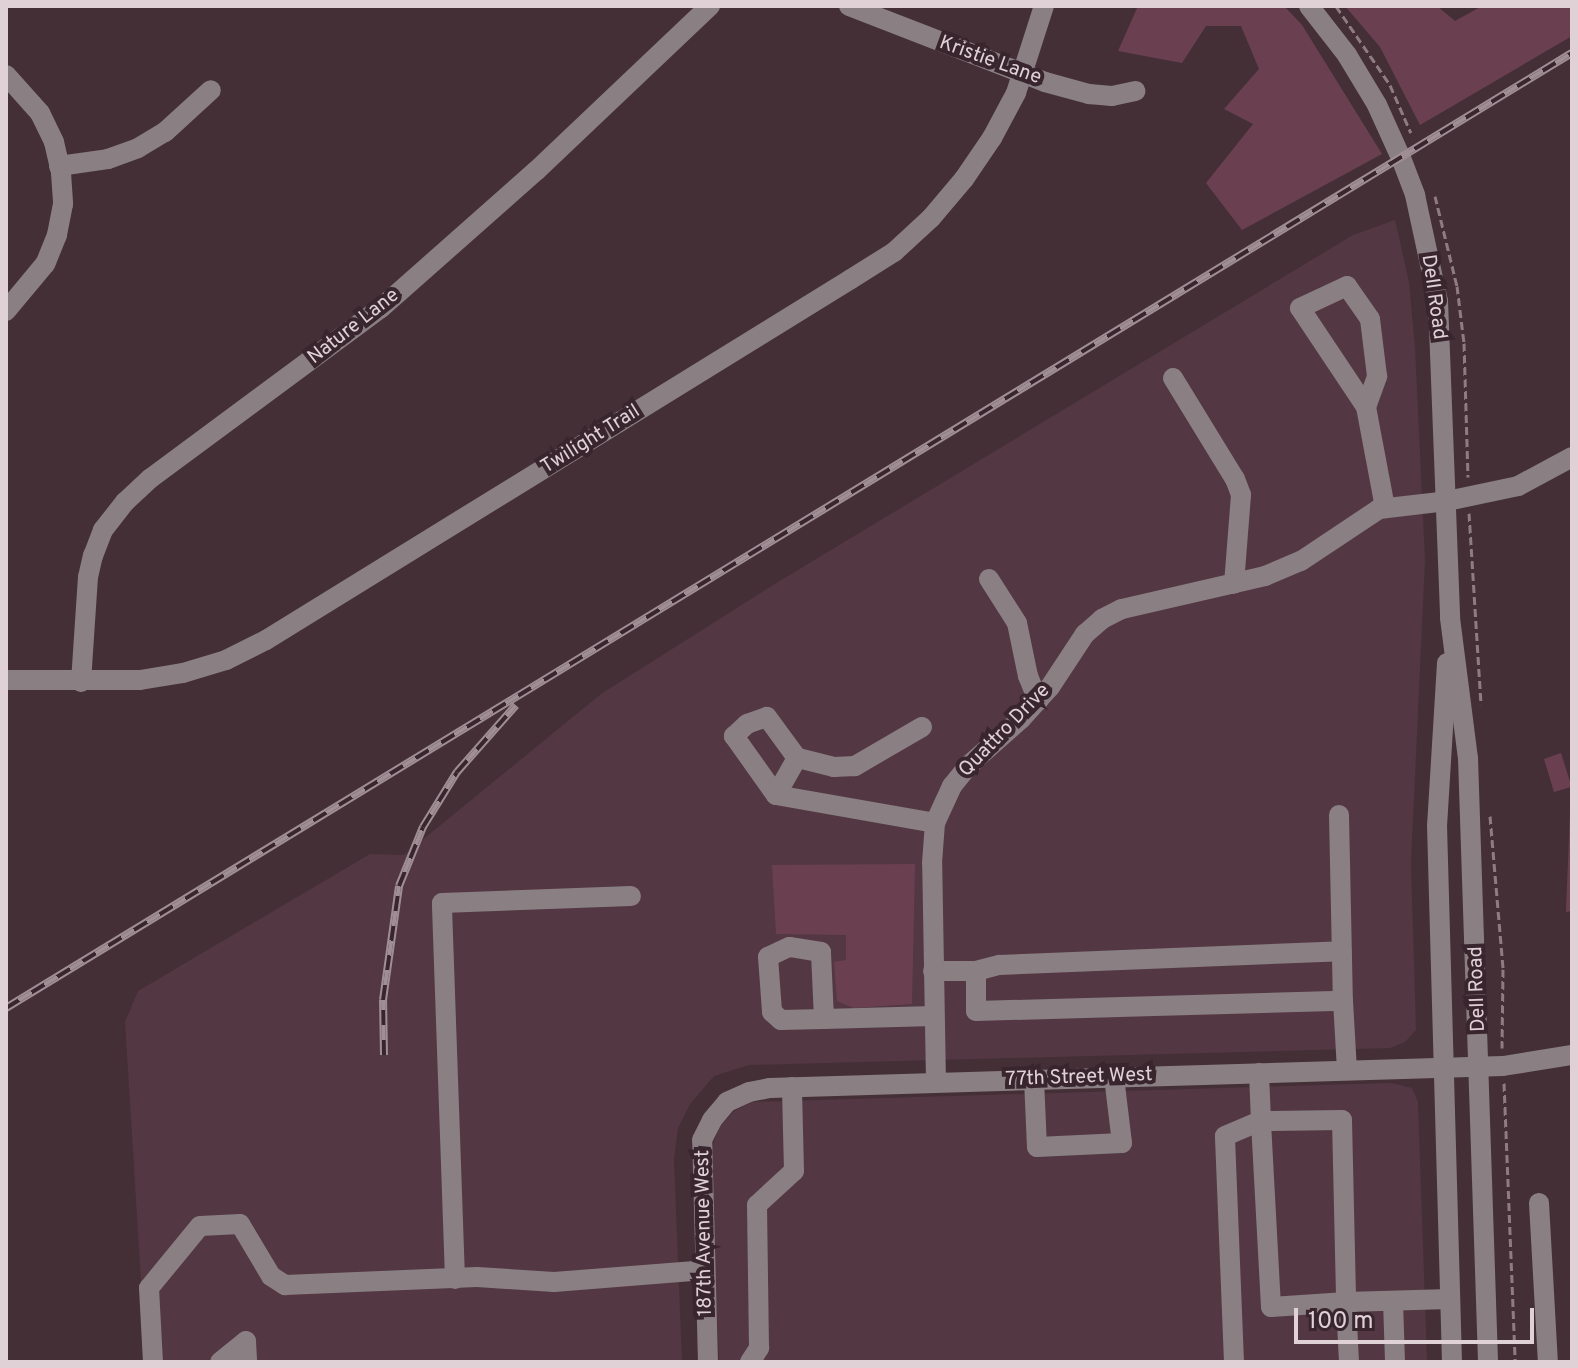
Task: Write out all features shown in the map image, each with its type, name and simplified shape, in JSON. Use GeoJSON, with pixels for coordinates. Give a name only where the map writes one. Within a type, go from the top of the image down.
{"type":"FeatureCollection","features":[{"type":"Feature","properties":{"kind":"street","name":"Nature Lane"},"geometry":{"type":"LineString","coordinates":[[81,682],[88,577],[93,556],[103,530],[125,502],[151,478],[381,308],[536,171],[710,6]]}},
{"type":"Feature","properties":{"kind":"street","name":"Kristie Lane"},"geometry":{"type":"LineString","coordinates":[[849,6],[1023,75],[1089,94],[1112,96],[1135,91]]}},
{"type":"Feature","properties":{"kind":"street","name":"Twilight Trail"},"geometry":{"type":"LineString","coordinates":[[6,680],[140,680],[183,673],[226,660],[266,640],[894,252],[931,218],[964,179],[992,138],[1023,75],[1044,6]]}},
{"type":"Feature","properties":{"kind":"street","name":"Dell Road"},"geometry":{"type":"LineString","coordinates":[[1309,6],[1347,55],[1377,105],[1415,195],[1438,301],[1450,618],[1437,812],[1452,1362]]}},
{"type":"Feature","properties":{"kind":"street"},"geometry":{"type":"LineString","coordinates":[[6,75],[40,113],[59,166],[63,204],[57,235],[45,264],[6,311]]}},
{"type":"Feature","properties":{"kind":"street"},"geometry":{"type":"LineString","coordinates":[[59,166],[108,159],[138,148],[165,132],[211,90]]}},
{"type":"Feature","properties":{"kind":"street"},"geometry":{"type":"LineString","coordinates":[[1366,407],[1377,376],[1370,319],[1347,286],[1300,308],[1366,407],[1385,508]]}},
{"type":"Feature","properties":{"kind":"street"},"geometry":{"type":"LineString","coordinates":[[1173,378],[1235,479],[1241,495],[1234,584]]}},
{"type":"Feature","properties":{"kind":"street","name":"Quattro Drive"},"geometry":{"type":"LineString","coordinates":[[936,1082],[932,863],[935,823],[952,786],[969,765],[1038,701],[1085,634],[1102,619],[1143,602],[1265,576],[1301,561],[1364,517],[1385,508],[1447,501],[1518,486],[1571,461]]}},
{"type":"Feature","properties":{"kind":"street"},"geometry":{"type":"LineString","coordinates":[[989,579],[1017,623],[1028,676],[1038,701]]}},
{"type":"Feature","properties":{"kind":"street","name":"Dell Road"},"geometry":{"type":"LineString","coordinates":[[1450,618],[1468,758],[1488,1362]]}},
{"type":"Feature","properties":{"kind":"street"},"geometry":{"type":"LineString","coordinates":[[922,727],[855,766],[834,767],[797,758],[767,717],[747,724],[734,736],[776,795],[798,802],[935,823]]}},
{"type":"Feature","properties":{"kind":"street"},"geometry":{"type":"LineString","coordinates":[[776,795],[797,758]]}},
{"type":"Feature","properties":{"kind":"street"},"geometry":{"type":"LineString","coordinates":[[1339,815],[1347,1070]]}},
{"type":"Feature","properties":{"kind":"street"},"geometry":{"type":"LineString","coordinates":[[455,1279],[442,903],[631,896]]}},
{"type":"Feature","properties":{"kind":"street"},"geometry":{"type":"LineString","coordinates":[[933,971],[976,971],[999,965],[1342,951]]}},
{"type":"Feature","properties":{"kind":"street"},"geometry":{"type":"LineString","coordinates":[[976,971],[976,1011],[1343,1001]]}},
{"type":"Feature","properties":{"kind":"street"},"geometry":{"type":"LineString","coordinates":[[824,1019],[934,1016]]}},
{"type":"Feature","properties":{"kind":"street","name":"77th Street West"},"geometry":{"type":"LineString","coordinates":[[722,1109],[749,1092],[792,1087],[1443,1068],[1539,1063],[1572,1055]]}},
{"type":"Feature","properties":{"kind":"street"},"geometry":{"type":"LineString","coordinates":[[1259,1073],[1271,1307],[1450,1299]]}},
{"type":"Feature","properties":{"kind":"street"},"geometry":{"type":"LineString","coordinates":[[1034,1079],[1037,1147],[1122,1143],[1114,1077]]}},
{"type":"Feature","properties":{"kind":"street"},"geometry":{"type":"LineString","coordinates":[[750,1362],[759,1348],[757,1205],[794,1171],[792,1087]]}},
{"type":"Feature","properties":{"kind":"street","name":"187th Avenue West"},"geometry":{"type":"LineString","coordinates":[[708,1362],[702,1140],[722,1109]]}},
{"type":"Feature","properties":{"kind":"street"},"geometry":{"type":"LineString","coordinates":[[1234,1362],[1225,1136],[1261,1121],[1342,1120],[1349,1362]]}},
{"type":"Feature","properties":{"kind":"street"},"geometry":{"type":"LineString","coordinates":[[1539,1203],[1548,1362]]}},
{"type":"Feature","properties":{"kind":"street"},"geometry":{"type":"LineString","coordinates":[[153,1362],[149,1288],[200,1226],[240,1224],[271,1276],[285,1285],[455,1279],[554,1282],[705,1270]]}},
{"type":"Feature","properties":{"kind":"street"},"geometry":{"type":"LineString","coordinates":[[1393,1301],[1395,1362]]}},
{"type":"Feature","properties":{"kind":"street"},"geometry":{"type":"LineString","coordinates":[[220,1362],[246,1341],[247,1362]]}},
{"type":"Feature","properties":{"kind":"shaded area"},"geometry":{"type":"Polygon","coordinates":[[[1138,6],[1284,6],[1302,25],[1382,154],[1242,230],[1206,183],[1253,124],[1224,109],[1259,69],[1241,26],[1206,26],[1182,63],[1118,51],[1138,6]]]}},
{"type":"Feature","properties":{"kind":"shaded area"},"geometry":{"type":"Polygon","coordinates":[[[1345,6],[1437,6],[1455,21],[1482,6],[1572,6],[1572,36],[1420,125],[1380,47],[1345,6]]]}},
{"type":"Feature","properties":{"kind":"shaded area"},"geometry":{"type":"Polygon","coordinates":[[[1395,220],[1409,282],[1415,348],[1425,560],[1411,863],[1416,1030],[1405,1042],[1390,1048],[749,1065],[714,1076],[690,1104],[678,1128],[674,1159],[682,1362],[146,1362],[125,1022],[138,991],[370,854],[404,855],[601,694],[773,585],[1353,235],[1395,220]]]}},
{"type":"Feature","properties":{"kind":"shaded area"},"geometry":{"type":"Polygon","coordinates":[[[1561,753],[1570,782],[1572,758],[1572,911],[1566,912],[1571,787],[1554,792],[1544,759],[1561,753]]]}},
{"type":"Feature","properties":{"kind":"shaded area"},"geometry":{"type":"Polygon","coordinates":[[[915,864],[912,1004],[854,1008],[837,1001],[834,962],[846,960],[846,935],[776,934],[772,865],[915,864]]]}},
{"type":"Feature","properties":{"kind":"shaded area"},"geometry":{"type":"Polygon","coordinates":[[[1391,1083],[1412,1088],[1418,1102],[1427,1362],[719,1362],[710,1152],[719,1128],[734,1111],[752,1102],[1391,1083]]]}},
{"type":"Feature","properties":{"kind":"railway"},"geometry":{"type":"LineString","coordinates":[[6,1008],[1572,53]]}},
{"type":"Feature","properties":{"kind":"railway"},"geometry":{"type":"LineString","coordinates":[[384,1055],[383,1000],[399,886],[423,827],[457,772],[516,705]]}}]}
